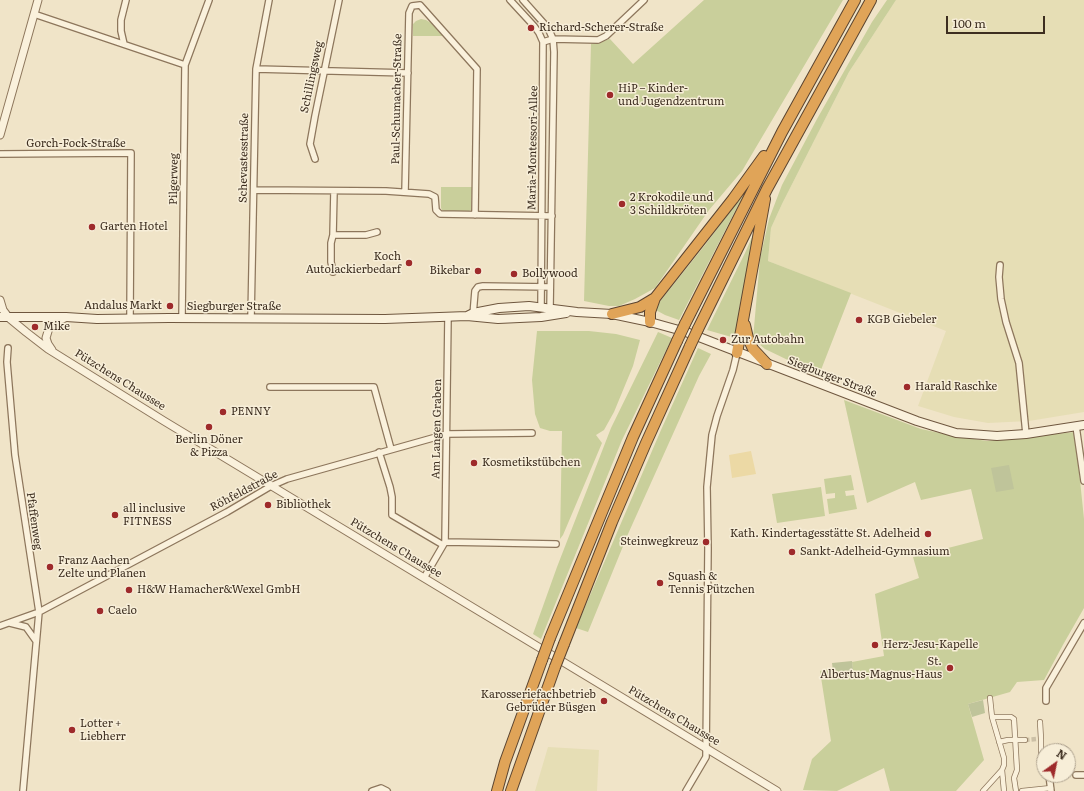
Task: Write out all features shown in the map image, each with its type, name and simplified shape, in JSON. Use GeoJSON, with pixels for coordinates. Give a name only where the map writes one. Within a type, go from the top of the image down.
{"type":"FeatureCollection","features":[{"type":"Feature","properties":{"kind":"highway"},"geometry":{"type":"LineString","coordinates":[[497,791],[505,762],[550,638],[630,445],[677,341],[782,132],[855,0]]}},
{"type":"Feature","properties":{"kind":"highway"},"geometry":{"type":"LineString","coordinates":[[511,791],[555,667],[618,508],[690,346],[767,189],[871,2]]}},
{"type":"Feature","properties":{"kind":"highway"},"geometry":{"type":"LineString","coordinates":[[650,322],[650,312],[655,298],[733,199],[782,132]]}},
{"type":"Feature","properties":{"kind":"highway"},"geometry":{"type":"LineString","coordinates":[[737,353],[767,189]]}},
{"type":"Feature","properties":{"kind":"highway"},"geometry":{"type":"LineString","coordinates":[[612,314],[640,307],[655,298]]}},
{"type":"Feature","properties":{"kind":"highway"},"geometry":{"type":"LineString","coordinates":[[744,321],[748,338],[752,346],[767,364]]}},
{"type":"Feature","properties":{"kind":"main road","name":"Siegburger Straße"},"geometry":{"type":"LineString","coordinates":[[0,317],[66,317],[97,319],[385,319],[471,315],[514,306],[541,307],[577,312],[612,314],[650,322],[686,332],[737,353],[932,426],[956,433],[980,436],[997,436],[1026,434],[1080,426]]}},
{"type":"Feature","properties":{"kind":"main road"},"geometry":{"type":"LineString","coordinates":[[541,307],[541,317]]}},
{"type":"Feature","properties":{"kind":"main road","name":"Siegburger Straße"},"geometry":{"type":"LineString","coordinates":[[471,315],[498,319],[541,317],[577,312]]}},
{"type":"Feature","properties":{"kind":"street"},"geometry":{"type":"LineString","coordinates":[[0,135],[38,0]]}},
{"type":"Feature","properties":{"kind":"street"},"geometry":{"type":"LineString","coordinates":[[124,44],[121,31],[121,20],[126,0]]}},
{"type":"Feature","properties":{"kind":"street","name":"Pilgerweg"},"geometry":{"type":"LineString","coordinates":[[182,318],[185,65],[209,0]]}},
{"type":"Feature","properties":{"kind":"street","name":"Schevastesstraße"},"geometry":{"type":"LineString","coordinates":[[251,318],[256,69],[269,0]]}},
{"type":"Feature","properties":{"kind":"street","name":"Schillingsweg"},"geometry":{"type":"LineString","coordinates":[[315,159],[310,144],[314,116],[339,0]]}},
{"type":"Feature","properties":{"kind":"street"},"geometry":{"type":"LineString","coordinates":[[510,0],[534,26],[543,42],[553,39],[598,40],[606,36],[644,0]]}},
{"type":"Feature","properties":{"kind":"street","name":"Maria-Montessori-Allee"},"geometry":{"type":"LineString","coordinates":[[527,1],[548,28],[553,39],[554,52],[550,308]]}},
{"type":"Feature","properties":{"kind":"street","name":"Paul-Schumacher-Straße"},"geometry":{"type":"LineString","coordinates":[[405,192],[409,14],[412,6],[420,5],[477,69],[475,215]]}},
{"type":"Feature","properties":{"kind":"street"},"geometry":{"type":"LineString","coordinates":[[34,14],[185,65]]}},
{"type":"Feature","properties":{"kind":"street","name":"Maria-Montessori-Allee"},"geometry":{"type":"LineString","coordinates":[[541,307],[543,42]]}},
{"type":"Feature","properties":{"kind":"street"},"geometry":{"type":"LineString","coordinates":[[256,69],[408,73]]}},
{"type":"Feature","properties":{"kind":"street","name":"Gorch-Fock-Straße"},"geometry":{"type":"LineString","coordinates":[[0,154],[131,153],[130,318]]}},
{"type":"Feature","properties":{"kind":"street"},"geometry":{"type":"LineString","coordinates":[[254,190],[405,192],[429,194],[435,197],[436,210],[440,214],[552,216]]}},
{"type":"Feature","properties":{"kind":"street"},"geometry":{"type":"LineString","coordinates":[[334,191],[333,235],[331,243],[331,262],[334,272]]}},
{"type":"Feature","properties":{"kind":"street"},"geometry":{"type":"LineString","coordinates":[[333,235],[366,235],[377,232]]}},
{"type":"Feature","properties":{"kind":"street"},"geometry":{"type":"LineString","coordinates":[[1000,265],[999,277],[1001,299],[1006,322],[1019,363],[1026,434]]}},
{"type":"Feature","properties":{"kind":"street"},"geometry":{"type":"LineString","coordinates":[[471,315],[475,292],[478,287],[550,287]]}},
{"type":"Feature","properties":{"kind":"street"},"geometry":{"type":"LineString","coordinates":[[0,300],[3,310],[9,318]]}},
{"type":"Feature","properties":{"kind":"street"},"geometry":{"type":"LineString","coordinates":[[53,351],[46,338],[48,328],[55,322],[66,317]]}},
{"type":"Feature","properties":{"kind":"street","name":"Am Langen Graben"},"geometry":{"type":"LineString","coordinates":[[424,578],[444,543],[448,317]]}},
{"type":"Feature","properties":{"kind":"street","name":"Pützchens Chaussee"},"geometry":{"type":"LineString","coordinates":[[9,318],[53,351],[164,421],[777,791]]}},
{"type":"Feature","properties":{"kind":"street","name":"Pfaffenweg"},"geometry":{"type":"LineString","coordinates":[[8,348],[7,362],[15,455],[39,612],[23,791]]}},
{"type":"Feature","properties":{"kind":"street"},"geometry":{"type":"LineString","coordinates":[[686,791],[706,757],[707,749],[707,481],[712,435],[737,353]]}},
{"type":"Feature","properties":{"kind":"street"},"geometry":{"type":"LineString","coordinates":[[270,387],[374,387],[391,449]]}},
{"type":"Feature","properties":{"kind":"street"},"geometry":{"type":"LineString","coordinates":[[1080,426],[1084,481]]}},
{"type":"Feature","properties":{"kind":"street","name":"Röhfeldstraße"},"geometry":{"type":"LineString","coordinates":[[0,626],[39,612],[227,512],[271,486],[301,474],[447,434],[532,433]]}},
{"type":"Feature","properties":{"kind":"street"},"geometry":{"type":"LineString","coordinates":[[379,452],[390,487],[392,497],[392,515],[444,543],[556,544]]}},
{"type":"Feature","properties":{"kind":"street"},"geometry":{"type":"LineString","coordinates":[[9,623],[26,627],[36,641]]}},
{"type":"Feature","properties":{"kind":"street"},"geometry":{"type":"LineString","coordinates":[[1046,701],[1046,688],[1084,623]]}},
{"type":"Feature","properties":{"kind":"street"},"geometry":{"type":"LineString","coordinates":[[986,791],[1002,770],[1004,765],[992,717],[990,698]]}},
{"type":"Feature","properties":{"kind":"street"},"geometry":{"type":"LineString","coordinates":[[992,717],[1011,716],[1014,718],[1016,770],[1014,778],[1016,791]]}},
{"type":"Feature","properties":{"kind":"street"},"geometry":{"type":"LineString","coordinates":[[1041,743],[1042,725]]}},
{"type":"Feature","properties":{"kind":"street"},"geometry":{"type":"LineString","coordinates":[[999,742],[1025,740]]}},
{"type":"Feature","properties":{"kind":"street"},"geometry":{"type":"LineString","coordinates":[[1002,770],[1004,791]]}},
{"type":"Feature","properties":{"kind":"street"},"geometry":{"type":"LineString","coordinates":[[1076,776],[1084,775]]}},
{"type":"Feature","properties":{"kind":"street"},"geometry":{"type":"LineString","coordinates":[[372,791],[381,788],[387,791]]}},
{"type":"Feature","properties":{"kind":"street"},"geometry":{"type":"LineString","coordinates":[[1022,791],[1051,790]]}},
{"type":"Feature","properties":{"kind":"shaded area"},"geometry":{"type":"Polygon","coordinates":[[[896,0],[1084,0],[1084,412],[1029,421],[988,423],[954,417],[918,406],[946,331],[768,261],[771,228],[782,204],[849,72],[896,0]]]}},
{"type":"Feature","properties":{"kind":"shaded area"},"geometry":{"type":"Polygon","coordinates":[[[548,747],[599,750],[597,791],[535,791],[548,747]]]}},
{"type":"Feature","properties":{"kind":"green space"},"geometry":{"type":"Polygon","coordinates":[[[704,0],[843,0],[742,171],[709,210],[655,288],[619,306],[609,306],[584,301],[591,44],[610,39],[633,64],[704,0]]]}},
{"type":"Feature","properties":{"kind":"green space"},"geometry":{"type":"Polygon","coordinates":[[[887,0],[896,0],[849,72],[771,228],[768,261],[851,293],[819,375],[765,349],[753,339],[760,259],[769,219],[782,185],[817,119],[872,22],[887,0]]]}},
{"type":"Feature","properties":{"kind":"green space"},"geometry":{"type":"Polygon","coordinates":[[[421,19],[431,23],[443,36],[413,36],[413,24],[421,19]]]}},
{"type":"Feature","properties":{"kind":"green space"},"geometry":{"type":"Polygon","coordinates":[[[441,187],[472,187],[471,210],[442,210],[441,187]]]}},
{"type":"Feature","properties":{"kind":"green space"},"geometry":{"type":"Polygon","coordinates":[[[745,192],[679,320],[654,309],[705,245],[745,192]]]}},
{"type":"Feature","properties":{"kind":"green space"},"geometry":{"type":"Polygon","coordinates":[[[760,219],[740,304],[735,338],[707,330],[745,253],[760,219]]]}},
{"type":"Feature","properties":{"kind":"green space"},"geometry":{"type":"Polygon","coordinates":[[[537,331],[589,331],[616,334],[640,340],[633,366],[614,412],[604,430],[596,435],[602,443],[560,539],[562,431],[550,431],[540,428],[535,414],[532,380],[537,331]]]}},
{"type":"Feature","properties":{"kind":"green space"},"geometry":{"type":"Polygon","coordinates":[[[658,332],[672,338],[622,440],[541,639],[533,634],[557,567],[611,428],[658,332]]]}},
{"type":"Feature","properties":{"kind":"green space"},"geometry":{"type":"Polygon","coordinates":[[[698,348],[711,354],[699,376],[628,534],[588,632],[576,628],[661,430],[698,348]]]}},
{"type":"Feature","properties":{"kind":"green space"},"geometry":{"type":"Polygon","coordinates":[[[844,400],[921,429],[987,441],[1075,432],[1084,519],[1084,608],[1044,680],[1017,682],[1010,692],[968,704],[984,760],[956,791],[890,791],[884,768],[837,791],[803,790],[812,759],[831,741],[820,671],[833,668],[834,679],[854,677],[852,662],[884,656],[875,594],[919,578],[913,557],[983,539],[971,489],[921,500],[915,482],[867,503],[844,400]]]}},
{"type":"Feature","properties":{"kind":"green space"},"geometry":{"type":"Polygon","coordinates":[[[1009,465],[1014,489],[996,492],[991,468],[1009,465]]]}},
{"type":"Feature","properties":{"kind":"green space"},"geometry":{"type":"Polygon","coordinates":[[[851,475],[854,490],[845,491],[846,496],[854,495],[857,509],[829,514],[827,499],[835,498],[835,493],[826,494],[824,479],[851,475]]]}},
{"type":"Feature","properties":{"kind":"green space"},"geometry":{"type":"Polygon","coordinates":[[[821,487],[825,516],[777,523],[772,494],[821,487]]]}},
{"type":"Feature","properties":{"kind":"green space"},"geometry":{"type":"Polygon","coordinates":[[[852,661],[854,677],[834,680],[832,663],[852,661]]]}},
{"type":"Feature","properties":{"kind":"green space"},"geometry":{"type":"Polygon","coordinates":[[[983,700],[985,713],[972,717],[968,704],[983,700]]]}},
{"type":"Feature","properties":{"kind":"sand"},"geometry":{"type":"Polygon","coordinates":[[[751,451],[756,474],[732,478],[729,455],[751,451]]]}},
{"type":"Feature","properties":{"kind":"tunnel"},"geometry":{"type":"LineString","coordinates":[[1025,740],[1037,739]]}},
{"type":"Feature","properties":{"kind":"place","name":"Richard-Scherer-Straße"},"geometry":{"type":"Point","coordinates":[531,28]}},
{"type":"Feature","properties":{"kind":"place","name":"HiP – Kinder- und Jugendzentrum"},"geometry":{"type":"Point","coordinates":[610,95]}},
{"type":"Feature","properties":{"kind":"place","name":"2 Krokodile und 3 Schildkröten"},"geometry":{"type":"Point","coordinates":[622,204]}},
{"type":"Feature","properties":{"kind":"place","name":"Garten Hotel"},"geometry":{"type":"Point","coordinates":[92,227]}},
{"type":"Feature","properties":{"kind":"place","name":"Koch Autolackierbedarf"},"geometry":{"type":"Point","coordinates":[409,263]}},
{"type":"Feature","properties":{"kind":"place","name":"Bikebar"},"geometry":{"type":"Point","coordinates":[478,271]}},
{"type":"Feature","properties":{"kind":"place","name":"Bollywood"},"geometry":{"type":"Point","coordinates":[514,274]}},
{"type":"Feature","properties":{"kind":"place","name":"Andalus Markt"},"geometry":{"type":"Point","coordinates":[170,306]}},
{"type":"Feature","properties":{"kind":"place","name":"KGB Giebeler"},"geometry":{"type":"Point","coordinates":[859,320]}},
{"type":"Feature","properties":{"kind":"place","name":"Mike"},"geometry":{"type":"Point","coordinates":[35,327]}},
{"type":"Feature","properties":{"kind":"place","name":"Zur Autobahn"},"geometry":{"type":"Point","coordinates":[723,340]}},
{"type":"Feature","properties":{"kind":"place","name":"Harald Raschke"},"geometry":{"type":"Point","coordinates":[907,387]}},
{"type":"Feature","properties":{"kind":"place","name":"PENNY"},"geometry":{"type":"Point","coordinates":[223,412]}},
{"type":"Feature","properties":{"kind":"place","name":"Berlin Döner & Pizza"},"geometry":{"type":"Point","coordinates":[209,427]}},
{"type":"Feature","properties":{"kind":"place","name":"Kosmetikstübchen"},"geometry":{"type":"Point","coordinates":[474,463]}},
{"type":"Feature","properties":{"kind":"place","name":"Bibliothek"},"geometry":{"type":"Point","coordinates":[268,505]}},
{"type":"Feature","properties":{"kind":"place","name":"all inclusive FITNESS"},"geometry":{"type":"Point","coordinates":[115,515]}},
{"type":"Feature","properties":{"kind":"place","name":"Kath. Kindertagesstätte St. Adelheid"},"geometry":{"type":"Point","coordinates":[928,534]}},
{"type":"Feature","properties":{"kind":"place","name":"Steinwegkreuz"},"geometry":{"type":"Point","coordinates":[706,542]}},
{"type":"Feature","properties":{"kind":"place","name":"Sankt-Adelheid-Gymnasium"},"geometry":{"type":"Point","coordinates":[792,552]}},
{"type":"Feature","properties":{"kind":"place","name":"Franz Aachen Zelte und Planen"},"geometry":{"type":"Point","coordinates":[50,567]}},
{"type":"Feature","properties":{"kind":"place","name":"Squash & Tennis Pützchen"},"geometry":{"type":"Point","coordinates":[660,583]}},
{"type":"Feature","properties":{"kind":"place","name":"H&W Hamacher&Wexel GmbH"},"geometry":{"type":"Point","coordinates":[129,590]}},
{"type":"Feature","properties":{"kind":"place","name":"Caelo"},"geometry":{"type":"Point","coordinates":[100,611]}},
{"type":"Feature","properties":{"kind":"place","name":"Herz-Jesu-Kapelle"},"geometry":{"type":"Point","coordinates":[875,645]}},
{"type":"Feature","properties":{"kind":"place","name":"St. Albertus-Magnus-Haus"},"geometry":{"type":"Point","coordinates":[950,668]}},
{"type":"Feature","properties":{"kind":"place","name":"Karosseriefachbetrieb Gebrüder Büsgen"},"geometry":{"type":"Point","coordinates":[604,701]}},
{"type":"Feature","properties":{"kind":"place","name":"Lotter + Liebherr"},"geometry":{"type":"Point","coordinates":[72,730]}}]}
